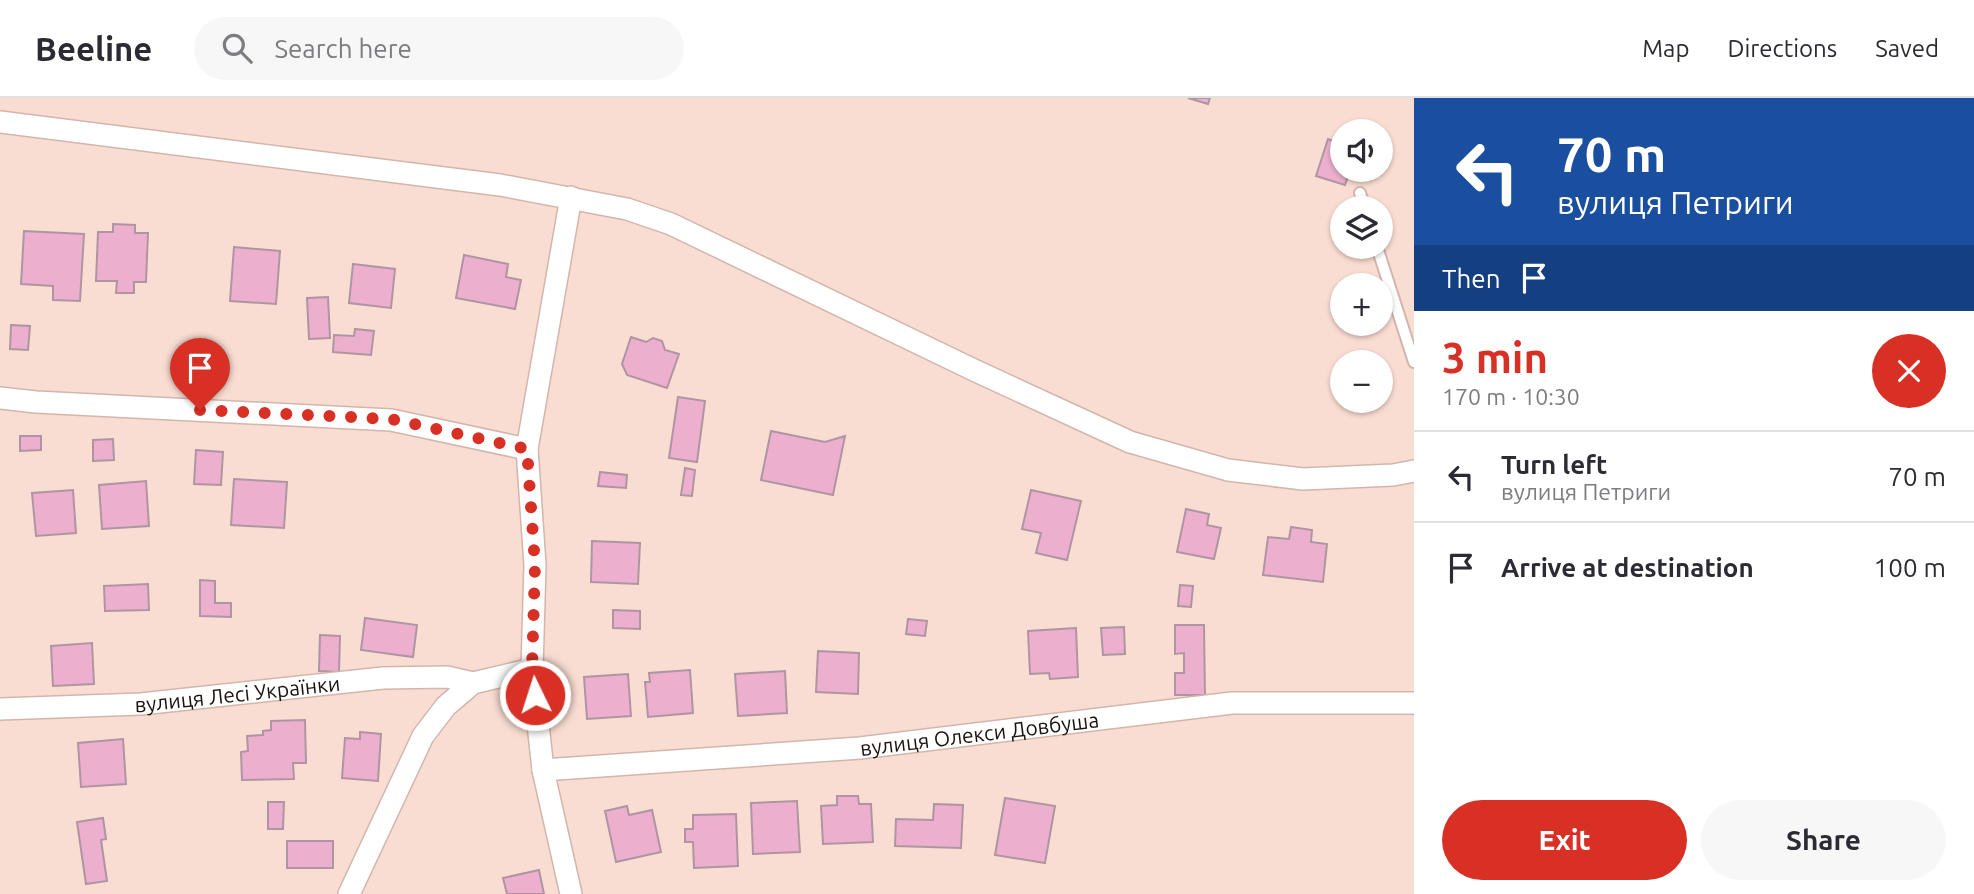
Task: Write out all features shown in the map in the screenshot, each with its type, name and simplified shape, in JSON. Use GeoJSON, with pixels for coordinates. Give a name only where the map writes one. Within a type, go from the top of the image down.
{"type":"FeatureCollection","features":[{"type":"Feature","properties":{"kind":"street"},"geometry":{"type":"LineString","coordinates":[[0,122],[500,185],[627,209],[671,224],[1130,442],[1228,470],[1303,479],[1393,475],[1414,471]]}},
{"type":"Feature","properties":{"kind":"street"},"geometry":{"type":"LineString","coordinates":[[571,197],[527,449],[535,565],[532,669],[543,770],[571,894]]}},
{"type":"Feature","properties":{"kind":"street"},"geometry":{"type":"LineString","coordinates":[[0,398],[391,419],[527,449]]}},
{"type":"Feature","properties":{"kind":"street","name":"вулиця Лесі Українки"},"geometry":{"type":"LineString","coordinates":[[0,709],[141,704],[383,678],[447,677],[473,683],[532,669]]}},
{"type":"Feature","properties":{"kind":"street","name":"вулиця Лесі Українки"},"geometry":{"type":"LineString","coordinates":[[349,894],[424,736],[446,706],[473,683]]}},
{"type":"Feature","properties":{"kind":"street","name":"вулиця Олекси Довбуша"},"geometry":{"type":"LineString","coordinates":[[543,770],[860,748],[1232,703],[1414,703]]}},
{"type":"Feature","properties":{"kind":"lane"},"geometry":{"type":"LineString","coordinates":[[1381,259],[1414,362]]}},
{"type":"Feature","properties":{"kind":"building"},"geometry":{"type":"Polygon","coordinates":[[[1188,98],[1210,98],[1208,104],[1188,98]]]}},
{"type":"Feature","properties":{"kind":"building"},"geometry":{"type":"Polygon","coordinates":[[[1328,139],[1330,180],[1316,176],[1328,139]]]}},
{"type":"Feature","properties":{"kind":"building"},"geometry":{"type":"Polygon","coordinates":[[[113,224],[135,225],[135,233],[148,233],[146,282],[134,282],[134,293],[116,293],[117,281],[96,281],[98,232],[113,232],[113,224]]]}},
{"type":"Feature","properties":{"kind":"building"},"geometry":{"type":"Polygon","coordinates":[[[24,231],[84,234],[80,301],[53,300],[53,286],[21,284],[24,231]]]}},
{"type":"Feature","properties":{"kind":"building"},"geometry":{"type":"Polygon","coordinates":[[[234,247],[280,251],[276,304],[230,301],[234,247]]]}},
{"type":"Feature","properties":{"kind":"building"},"geometry":{"type":"Polygon","coordinates":[[[464,255],[508,264],[506,277],[521,280],[515,309],[456,298],[464,255]]]}},
{"type":"Feature","properties":{"kind":"building"},"geometry":{"type":"Polygon","coordinates":[[[353,264],[395,269],[391,308],[349,303],[353,264]]]}},
{"type":"Feature","properties":{"kind":"building"},"geometry":{"type":"Polygon","coordinates":[[[328,297],[330,338],[309,339],[307,298],[328,297]]]}},
{"type":"Feature","properties":{"kind":"building"},"geometry":{"type":"Polygon","coordinates":[[[11,325],[30,326],[28,350],[10,349],[11,325]]]}},
{"type":"Feature","properties":{"kind":"building"},"geometry":{"type":"Polygon","coordinates":[[[355,329],[374,331],[371,355],[333,352],[334,335],[354,336],[355,329]]]}},
{"type":"Feature","properties":{"kind":"building"},"geometry":{"type":"Polygon","coordinates":[[[631,337],[646,342],[653,338],[662,341],[665,350],[679,354],[667,388],[627,375],[622,364],[631,337]]]}},
{"type":"Feature","properties":{"kind":"building"},"geometry":{"type":"Polygon","coordinates":[[[678,397],[705,401],[697,462],[669,458],[678,397]]]}},
{"type":"Feature","properties":{"kind":"building"},"geometry":{"type":"Polygon","coordinates":[[[771,431],[825,442],[845,436],[833,495],[761,480],[771,431]]]}},
{"type":"Feature","properties":{"kind":"building"},"geometry":{"type":"Polygon","coordinates":[[[20,436],[41,436],[41,450],[20,451],[20,436]]]}},
{"type":"Feature","properties":{"kind":"building"},"geometry":{"type":"Polygon","coordinates":[[[113,439],[114,460],[93,461],[93,440],[113,439]]]}},
{"type":"Feature","properties":{"kind":"building"},"geometry":{"type":"Polygon","coordinates":[[[196,450],[223,452],[221,485],[194,484],[196,450]]]}},
{"type":"Feature","properties":{"kind":"building"},"geometry":{"type":"Polygon","coordinates":[[[685,468],[695,470],[692,496],[681,495],[685,468]]]}},
{"type":"Feature","properties":{"kind":"building"},"geometry":{"type":"Polygon","coordinates":[[[600,472],[627,475],[626,488],[598,486],[600,472]]]}},
{"type":"Feature","properties":{"kind":"building"},"geometry":{"type":"Polygon","coordinates":[[[234,479],[287,482],[284,528],[231,525],[234,479]]]}},
{"type":"Feature","properties":{"kind":"building"},"geometry":{"type":"Polygon","coordinates":[[[146,481],[149,526],[102,529],[99,485],[146,481]]]}},
{"type":"Feature","properties":{"kind":"building"},"geometry":{"type":"Polygon","coordinates":[[[73,490],[76,533],[36,536],[32,493],[73,490]]]}},
{"type":"Feature","properties":{"kind":"building"},"geometry":{"type":"Polygon","coordinates":[[[1031,490],[1081,501],[1067,560],[1036,553],[1041,533],[1022,529],[1031,490]]]}},
{"type":"Feature","properties":{"kind":"building"},"geometry":{"type":"Polygon","coordinates":[[[1186,509],[1209,514],[1207,525],[1221,528],[1214,559],[1177,552],[1186,509]]]}},
{"type":"Feature","properties":{"kind":"building"},"geometry":{"type":"Polygon","coordinates":[[[1291,527],[1312,530],[1311,542],[1327,544],[1323,582],[1263,575],[1268,537],[1289,539],[1291,527]]]}},
{"type":"Feature","properties":{"kind":"building"},"geometry":{"type":"Polygon","coordinates":[[[592,541],[640,543],[638,584],[591,582],[592,541]]]}},
{"type":"Feature","properties":{"kind":"building"},"geometry":{"type":"Polygon","coordinates":[[[200,580],[215,581],[215,603],[231,603],[231,617],[200,616],[200,580]]]}},
{"type":"Feature","properties":{"kind":"building"},"geometry":{"type":"Polygon","coordinates":[[[148,584],[149,610],[105,611],[104,586],[148,584]]]}},
{"type":"Feature","properties":{"kind":"building"},"geometry":{"type":"Polygon","coordinates":[[[1180,585],[1193,586],[1191,607],[1178,606],[1180,585]]]}},
{"type":"Feature","properties":{"kind":"building"},"geometry":{"type":"Polygon","coordinates":[[[613,610],[640,611],[640,629],[613,628],[613,610]]]}},
{"type":"Feature","properties":{"kind":"building"},"geometry":{"type":"Polygon","coordinates":[[[365,618],[417,625],[413,657],[361,650],[365,618]]]}},
{"type":"Feature","properties":{"kind":"building"},"geometry":{"type":"Polygon","coordinates":[[[908,619],[927,621],[925,636],[906,634],[908,619]]]}},
{"type":"Feature","properties":{"kind":"building"},"geometry":{"type":"Polygon","coordinates":[[[1175,625],[1204,625],[1205,695],[1175,695],[1175,673],[1184,673],[1184,653],[1175,654],[1175,625]]]}},
{"type":"Feature","properties":{"kind":"building"},"geometry":{"type":"Polygon","coordinates":[[[1124,627],[1125,654],[1103,655],[1101,628],[1124,627]]]}},
{"type":"Feature","properties":{"kind":"building"},"geometry":{"type":"Polygon","coordinates":[[[1076,628],[1078,677],[1050,679],[1049,673],[1030,674],[1028,631],[1076,628]]]}},
{"type":"Feature","properties":{"kind":"building"},"geometry":{"type":"Polygon","coordinates":[[[320,635],[340,636],[339,672],[319,671],[320,635]]]}},
{"type":"Feature","properties":{"kind":"building"},"geometry":{"type":"Polygon","coordinates":[[[92,643],[94,684],[53,686],[51,646],[92,643]]]}},
{"type":"Feature","properties":{"kind":"building"},"geometry":{"type":"Polygon","coordinates":[[[818,651],[859,653],[858,694],[816,692],[818,651]]]}},
{"type":"Feature","properties":{"kind":"building"},"geometry":{"type":"Polygon","coordinates":[[[690,670],[693,713],[648,717],[645,682],[650,682],[649,673],[690,670]]]}},
{"type":"Feature","properties":{"kind":"building"},"geometry":{"type":"Polygon","coordinates":[[[785,671],[787,713],[738,716],[735,674],[785,671]]]}},
{"type":"Feature","properties":{"kind":"building"},"geometry":{"type":"Polygon","coordinates":[[[628,674],[631,716],[587,719],[584,677],[628,674]]]}},
{"type":"Feature","properties":{"kind":"building"},"geometry":{"type":"Polygon","coordinates":[[[305,720],[306,763],[293,763],[294,779],[242,780],[241,752],[248,751],[247,736],[263,735],[263,731],[271,730],[271,721],[305,720]]]}},
{"type":"Feature","properties":{"kind":"building"},"geometry":{"type":"Polygon","coordinates":[[[360,732],[381,734],[378,781],[342,778],[345,738],[360,739],[360,732]]]}},
{"type":"Feature","properties":{"kind":"building"},"geometry":{"type":"Polygon","coordinates":[[[123,739],[126,784],[81,787],[78,743],[123,739]]]}},
{"type":"Feature","properties":{"kind":"building"},"geometry":{"type":"Polygon","coordinates":[[[837,796],[858,796],[859,804],[871,804],[873,842],[823,844],[821,806],[837,805],[837,796]]]}},
{"type":"Feature","properties":{"kind":"building"},"geometry":{"type":"Polygon","coordinates":[[[1005,798],[1055,806],[1045,863],[995,855],[1005,798]]]}},
{"type":"Feature","properties":{"kind":"building"},"geometry":{"type":"Polygon","coordinates":[[[797,801],[800,852],[753,854],[751,803],[797,801]]]}},
{"type":"Feature","properties":{"kind":"building"},"geometry":{"type":"Polygon","coordinates":[[[268,802],[284,802],[283,829],[268,829],[268,802]]]}},
{"type":"Feature","properties":{"kind":"building"},"geometry":{"type":"Polygon","coordinates":[[[934,804],[963,805],[961,848],[895,846],[896,819],[933,820],[934,804]]]}},
{"type":"Feature","properties":{"kind":"building"},"geometry":{"type":"Polygon","coordinates":[[[627,806],[629,815],[652,810],[661,852],[616,862],[605,811],[627,806]]]}},
{"type":"Feature","properties":{"kind":"building"},"geometry":{"type":"Polygon","coordinates":[[[736,814],[738,866],[694,868],[693,842],[685,842],[685,829],[693,829],[693,815],[736,814]]]}},
{"type":"Feature","properties":{"kind":"building"},"geometry":{"type":"Polygon","coordinates":[[[103,818],[106,839],[101,840],[107,881],[86,884],[77,822],[103,818]]]}},
{"type":"Feature","properties":{"kind":"building"},"geometry":{"type":"Polygon","coordinates":[[[287,841],[333,841],[333,868],[287,868],[287,841]]]}},
{"type":"Feature","properties":{"kind":"building"},"geometry":{"type":"Polygon","coordinates":[[[539,870],[544,894],[507,894],[503,878],[539,870]]]}},
{"type":"Feature","properties":{"kind":"route"},"geometry":{"type":"LineString","coordinates":[[200,410],[391,419],[527,449],[535,565],[532,669],[535,695]]}}]}
